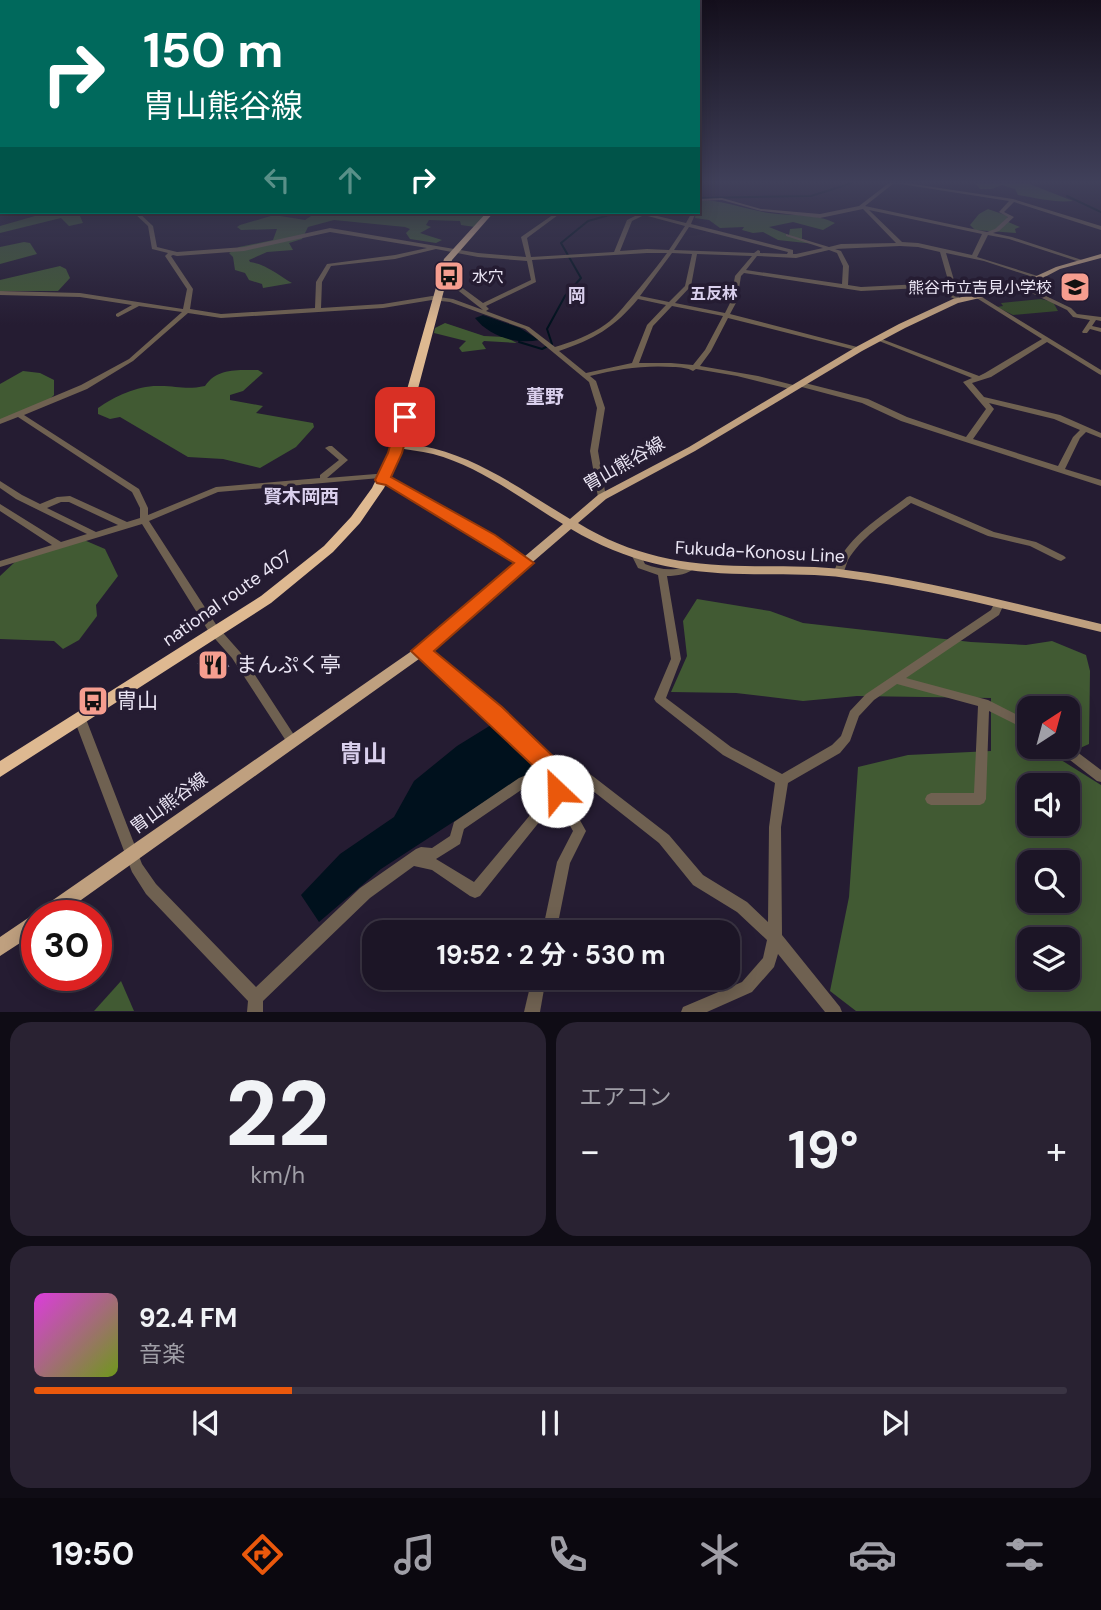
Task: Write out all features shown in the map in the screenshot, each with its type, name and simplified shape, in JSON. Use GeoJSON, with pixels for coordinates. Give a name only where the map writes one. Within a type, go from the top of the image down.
{"type":"FeatureCollection","features":[{"type":"Feature","properties":{"kind":"highway","name":"national route 407"},"geometry":{"type":"LineString","coordinates":[[0,770],[273,594],[317,557],[348,526],[384,477],[398,445],[443,276],[454,250],[473,230]]}},
{"type":"Feature","properties":{"kind":"main road","name":"胄山熊谷線"},"geometry":{"type":"LineString","coordinates":[[68,900],[421,651],[603,497],[692,449],[859,349],[956,299],[1021,286],[1101,256]]}},
{"type":"Feature","properties":{"kind":"main road","name":"Fukuda-Konosu Line"},"geometry":{"type":"LineString","coordinates":[[398,445],[430,449],[475,464],[570,525],[637,556],[691,567],[839,573],[898,582],[1101,628]]}},
{"type":"Feature","properties":{"kind":"main road"},"geometry":{"type":"LineString","coordinates":[[0,947],[21,933]]}},
{"type":"Feature","properties":{"kind":"street"},"geometry":{"type":"LineString","coordinates":[[151,230],[154,248],[172,254],[250,248],[329,230]]}},
{"type":"Feature","properties":{"kind":"street"},"geometry":{"type":"LineString","coordinates":[[331,230],[528,259],[669,251],[758,252],[789,256],[831,248],[900,244],[925,246],[974,257],[1041,278]]}},
{"type":"Feature","properties":{"kind":"street"},"geometry":{"type":"LineString","coordinates":[[482,306],[534,281],[524,237],[534,230]]}},
{"type":"Feature","properties":{"kind":"street"},"geometry":{"type":"LineString","coordinates":[[616,253],[626,230]]}},
{"type":"Feature","properties":{"kind":"street"},"geometry":{"type":"LineString","coordinates":[[554,350],[605,328],[635,297],[685,230]]}},
{"type":"Feature","properties":{"kind":"street"},"geometry":{"type":"LineString","coordinates":[[705,230],[791,251],[789,256]]}},
{"type":"Feature","properties":{"kind":"street"},"geometry":{"type":"LineString","coordinates":[[885,230],[900,244]]}},
{"type":"Feature","properties":{"kind":"street"},"geometry":{"type":"LineString","coordinates":[[973,230],[1082,261]]}},
{"type":"Feature","properties":{"kind":"street"},"geometry":{"type":"LineString","coordinates":[[974,257],[986,234],[997,230]]}},
{"type":"Feature","properties":{"kind":"street"},"geometry":{"type":"LineString","coordinates":[[788,235],[839,252],[846,266],[845,287]]}},
{"type":"Feature","properties":{"kind":"street"},"geometry":{"type":"LineString","coordinates":[[318,309],[321,296],[319,282],[328,264],[395,257],[435,247]]}},
{"type":"Feature","properties":{"kind":"street"},"geometry":{"type":"LineString","coordinates":[[635,364],[649,325],[688,286],[695,252]]}},
{"type":"Feature","properties":{"kind":"street"},"geometry":{"type":"LineString","coordinates":[[693,369],[708,351],[734,301],[735,284],[758,252]]}},
{"type":"Feature","properties":{"kind":"street"},"geometry":{"type":"LineString","coordinates":[[943,252],[942,259],[956,299]]}},
{"type":"Feature","properties":{"kind":"street"},"geometry":{"type":"LineString","coordinates":[[0,422],[115,370],[186,312],[190,289],[168,256],[172,254]]}},
{"type":"Feature","properties":{"kind":"street"},"geometry":{"type":"LineString","coordinates":[[743,271],[875,290],[921,286],[956,299]]}},
{"type":"Feature","properties":{"kind":"street"},"geometry":{"type":"LineString","coordinates":[[443,276],[494,315]]}},
{"type":"Feature","properties":{"kind":"street"},"geometry":{"type":"LineString","coordinates":[[1021,286],[1069,309],[1075,316],[1097,318]]}},
{"type":"Feature","properties":{"kind":"street"},"geometry":{"type":"LineString","coordinates":[[0,293],[80,295],[186,312],[231,316],[383,306],[438,298],[494,315],[527,328],[586,375],[600,397],[600,421],[594,451],[603,497]]}},
{"type":"Feature","properties":{"kind":"street"},"geometry":{"type":"LineString","coordinates":[[977,296],[1101,373]]}},
{"type":"Feature","properties":{"kind":"street"},"geometry":{"type":"LineString","coordinates":[[635,297],[725,315],[859,349]]}},
{"type":"Feature","properties":{"kind":"street"},"geometry":{"type":"LineString","coordinates":[[118,315],[138,304]]}},
{"type":"Feature","properties":{"kind":"street"},"geometry":{"type":"LineString","coordinates":[[1097,318],[1086,329],[1101,330]]}},
{"type":"Feature","properties":{"kind":"street"},"geometry":{"type":"LineString","coordinates":[[877,339],[979,378]]}},
{"type":"Feature","properties":{"kind":"street"},"geometry":{"type":"LineString","coordinates":[[968,440],[990,409],[966,384],[1035,349],[1047,339]]}},
{"type":"Feature","properties":{"kind":"street"},"geometry":{"type":"LineString","coordinates":[[586,375],[635,364],[743,375],[798,386],[865,401],[904,419],[1101,483]]}},
{"type":"Feature","properties":{"kind":"street"},"geometry":{"type":"LineString","coordinates":[[1087,365],[1101,365]]}},
{"type":"Feature","properties":{"kind":"street"},"geometry":{"type":"LineString","coordinates":[[982,399],[1057,418],[1101,436]]}},
{"type":"Feature","properties":{"kind":"street"},"geometry":{"type":"LineString","coordinates":[[19,415],[136,491],[144,508],[144,520],[216,632],[236,655],[292,741]]}},
{"type":"Feature","properties":{"kind":"street"},"geometry":{"type":"LineString","coordinates":[[1060,470],[1077,437],[1085,429]]}},
{"type":"Feature","properties":{"kind":"street"},"geometry":{"type":"LineString","coordinates":[[321,478],[344,460],[329,449]]}},
{"type":"Feature","properties":{"kind":"street"},"geometry":{"type":"LineString","coordinates":[[0,565],[144,520],[216,490],[321,478],[384,477],[489,538],[526,563]]}},
{"type":"Feature","properties":{"kind":"street"},"geometry":{"type":"LineString","coordinates":[[0,485],[94,534]]}},
{"type":"Feature","properties":{"kind":"street"},"geometry":{"type":"LineString","coordinates":[[41,507],[65,498],[125,526]]}},
{"type":"Feature","properties":{"kind":"street"},"geometry":{"type":"LineString","coordinates":[[839,573],[840,565],[856,544],[910,499],[991,534],[1033,544],[1061,558]]}},
{"type":"Feature","properties":{"kind":"street"},"geometry":{"type":"LineString","coordinates":[[0,508],[59,545]]}},
{"type":"Feature","properties":{"kind":"street"},"geometry":{"type":"LineString","coordinates":[[637,556],[641,566],[662,572],[683,571],[691,567]]}},
{"type":"Feature","properties":{"kind":"street"},"geometry":{"type":"LineString","coordinates":[[662,572],[676,659],[660,699],[727,751],[782,780]]}},
{"type":"Feature","properties":{"kind":"street"},"geometry":{"type":"LineString","coordinates":[[782,780],[836,749],[846,738],[854,714],[870,697],[995,612],[999,604]]}},
{"type":"Feature","properties":{"kind":"street"},"geometry":{"type":"LineString","coordinates":[[421,651],[494,713],[554,771],[557,791],[580,831],[564,862],[551,920]]}},
{"type":"Feature","properties":{"kind":"street"},"geometry":{"type":"LineString","coordinates":[[895,680],[984,703],[1017,720]]}},
{"type":"Feature","properties":{"kind":"street"},"geometry":{"type":"LineString","coordinates":[[931,799],[980,799],[984,703]]}},
{"type":"Feature","properties":{"kind":"street"},"geometry":{"type":"LineString","coordinates":[[80,719],[131,857],[151,888],[256,1005],[365,893],[421,853],[434,854],[455,840],[460,826],[523,782],[554,771],[577,771],[664,839],[698,880],[742,907],[775,938],[835,1012]]}},
{"type":"Feature","properties":{"kind":"street"},"geometry":{"type":"LineString","coordinates":[[1078,760],[1101,777]]}},
{"type":"Feature","properties":{"kind":"street"},"geometry":{"type":"LineString","coordinates":[[688,1012],[747,987],[769,962],[775,938],[775,827],[782,780]]}},
{"type":"Feature","properties":{"kind":"street"},"geometry":{"type":"LineString","coordinates":[[412,859],[435,865],[475,891],[557,791]]}},
{"type":"Feature","properties":{"kind":"street"},"geometry":{"type":"LineString","coordinates":[[532,1012],[537,990]]}},
{"type":"Feature","properties":{"kind":"green space"},"geometry":{"type":"Polygon","coordinates":[[[277,230],[306,230],[302,239],[289,243],[293,250],[267,252],[249,260],[292,283],[263,288],[262,284],[249,280],[245,273],[235,270],[233,257],[229,253],[239,247],[273,240],[277,230]]]}},
{"type":"Feature","properties":{"kind":"green space"},"geometry":{"type":"Polygon","coordinates":[[[409,230],[425,230],[420,233],[442,240],[436,243],[410,239],[406,233],[409,230]]]}},
{"type":"Feature","properties":{"kind":"green space"},"geometry":{"type":"Polygon","coordinates":[[[743,230],[777,230],[789,235],[790,230],[802,230],[802,239],[815,244],[778,240],[763,232],[743,230]]]}},
{"type":"Feature","properties":{"kind":"green space"},"geometry":{"type":"Polygon","coordinates":[[[978,230],[1015,230],[1016,233],[978,230]]]}},
{"type":"Feature","properties":{"kind":"green space"},"geometry":{"type":"Polygon","coordinates":[[[30,243],[37,254],[0,264],[0,247],[30,243]]]}},
{"type":"Feature","properties":{"kind":"green space"},"geometry":{"type":"Polygon","coordinates":[[[60,266],[66,269],[70,278],[58,291],[0,291],[0,280],[60,266]]]}},
{"type":"Feature","properties":{"kind":"green space"},"geometry":{"type":"Polygon","coordinates":[[[1041,299],[1053,302],[1058,311],[1013,315],[997,307],[1003,306],[1001,303],[1041,299]]]}},
{"type":"Feature","properties":{"kind":"green space"},"geometry":{"type":"Polygon","coordinates":[[[445,323],[484,336],[505,337],[517,343],[484,341],[482,343],[486,349],[462,352],[459,348],[466,341],[434,333],[435,328],[445,323]]]}},
{"type":"Feature","properties":{"kind":"green space"},"geometry":{"type":"Polygon","coordinates":[[[258,370],[263,373],[243,391],[230,395],[230,400],[263,406],[256,413],[313,423],[314,427],[296,447],[260,468],[223,459],[188,457],[120,417],[110,419],[98,414],[98,408],[136,389],[152,386],[205,386],[222,373],[258,370]]]}},
{"type":"Feature","properties":{"kind":"green space"},"geometry":{"type":"Polygon","coordinates":[[[23,371],[40,373],[54,380],[54,395],[48,401],[0,420],[0,384],[23,371]]]}},
{"type":"Feature","properties":{"kind":"green space"},"geometry":{"type":"Polygon","coordinates":[[[84,540],[105,549],[118,576],[96,605],[97,616],[79,640],[63,649],[54,641],[0,639],[0,576],[16,561],[84,540]]]}},
{"type":"Feature","properties":{"kind":"green space"},"geometry":{"type":"Polygon","coordinates":[[[697,599],[770,611],[803,623],[971,642],[1026,645],[1052,641],[1086,655],[1090,671],[1089,744],[1080,748],[1080,696],[1017,696],[1017,760],[1061,760],[1101,785],[1101,1011],[856,1011],[830,991],[849,897],[858,767],[908,755],[991,751],[991,698],[857,696],[803,701],[736,693],[671,692],[687,656],[683,621],[697,599]]]}},
{"type":"Feature","properties":{"kind":"green space"},"geometry":{"type":"Polygon","coordinates":[[[121,981],[134,1011],[94,1011],[121,981]]]}},
{"type":"Feature","properties":{"kind":"water"},"geometry":{"type":"Polygon","coordinates":[[[483,315],[520,328],[539,340],[512,340],[495,334],[475,318],[483,315]]]}},
{"type":"Feature","properties":{"kind":"water"},"geometry":{"type":"Polygon","coordinates":[[[491,725],[534,767],[530,772],[381,869],[319,922],[301,895],[340,854],[394,817],[414,781],[457,746],[491,725]]]}},
{"type":"Feature","properties":{"kind":"building","name":"まんぷく亭"},"geometry":{"type":"Polygon","coordinates":[[[219,654],[228,666],[207,676],[199,664],[219,654]]]}},
{"type":"Feature","properties":{"kind":"waterway"},"geometry":{"type":"LineString","coordinates":[[519,342],[542,349],[552,344],[547,329],[565,296],[581,278],[561,243],[577,230]]}},
{"type":"Feature","properties":{"kind":"place","name":"水穴"},"geometry":{"type":"Point","coordinates":[449,276]}},
{"type":"Feature","properties":{"kind":"place","name":"熊谷市立吉見小学校"},"geometry":{"type":"Point","coordinates":[1075,287]}},
{"type":"Feature","properties":{"kind":"place","name":"まんぷく亭"},"geometry":{"type":"Point","coordinates":[213,665]}},
{"type":"Feature","properties":{"kind":"place","name":"冑山"},"geometry":{"type":"Point","coordinates":[93,701]}},
{"type":"Feature","properties":{"kind":"district","name":"五反林"},"geometry":{"type":"Point","coordinates":[714,293]}},
{"type":"Feature","properties":{"kind":"district","name":"岡"},"geometry":{"type":"Point","coordinates":[577,296]}},
{"type":"Feature","properties":{"kind":"district","name":"董野"},"geometry":{"type":"Point","coordinates":[545,396]}},
{"type":"Feature","properties":{"kind":"district","name":"賢木岡西"},"geometry":{"type":"Point","coordinates":[301,496]}},
{"type":"Feature","properties":{"kind":"district","name":"冑山"},"geometry":{"type":"Point","coordinates":[363,753]}},
{"type":"Feature","properties":{"kind":"route"},"geometry":{"type":"LineString","coordinates":[[405,417],[391,464],[382,480],[391,481],[489,538],[526,563],[421,651],[494,713],[554,771],[557,791]]}}]}
